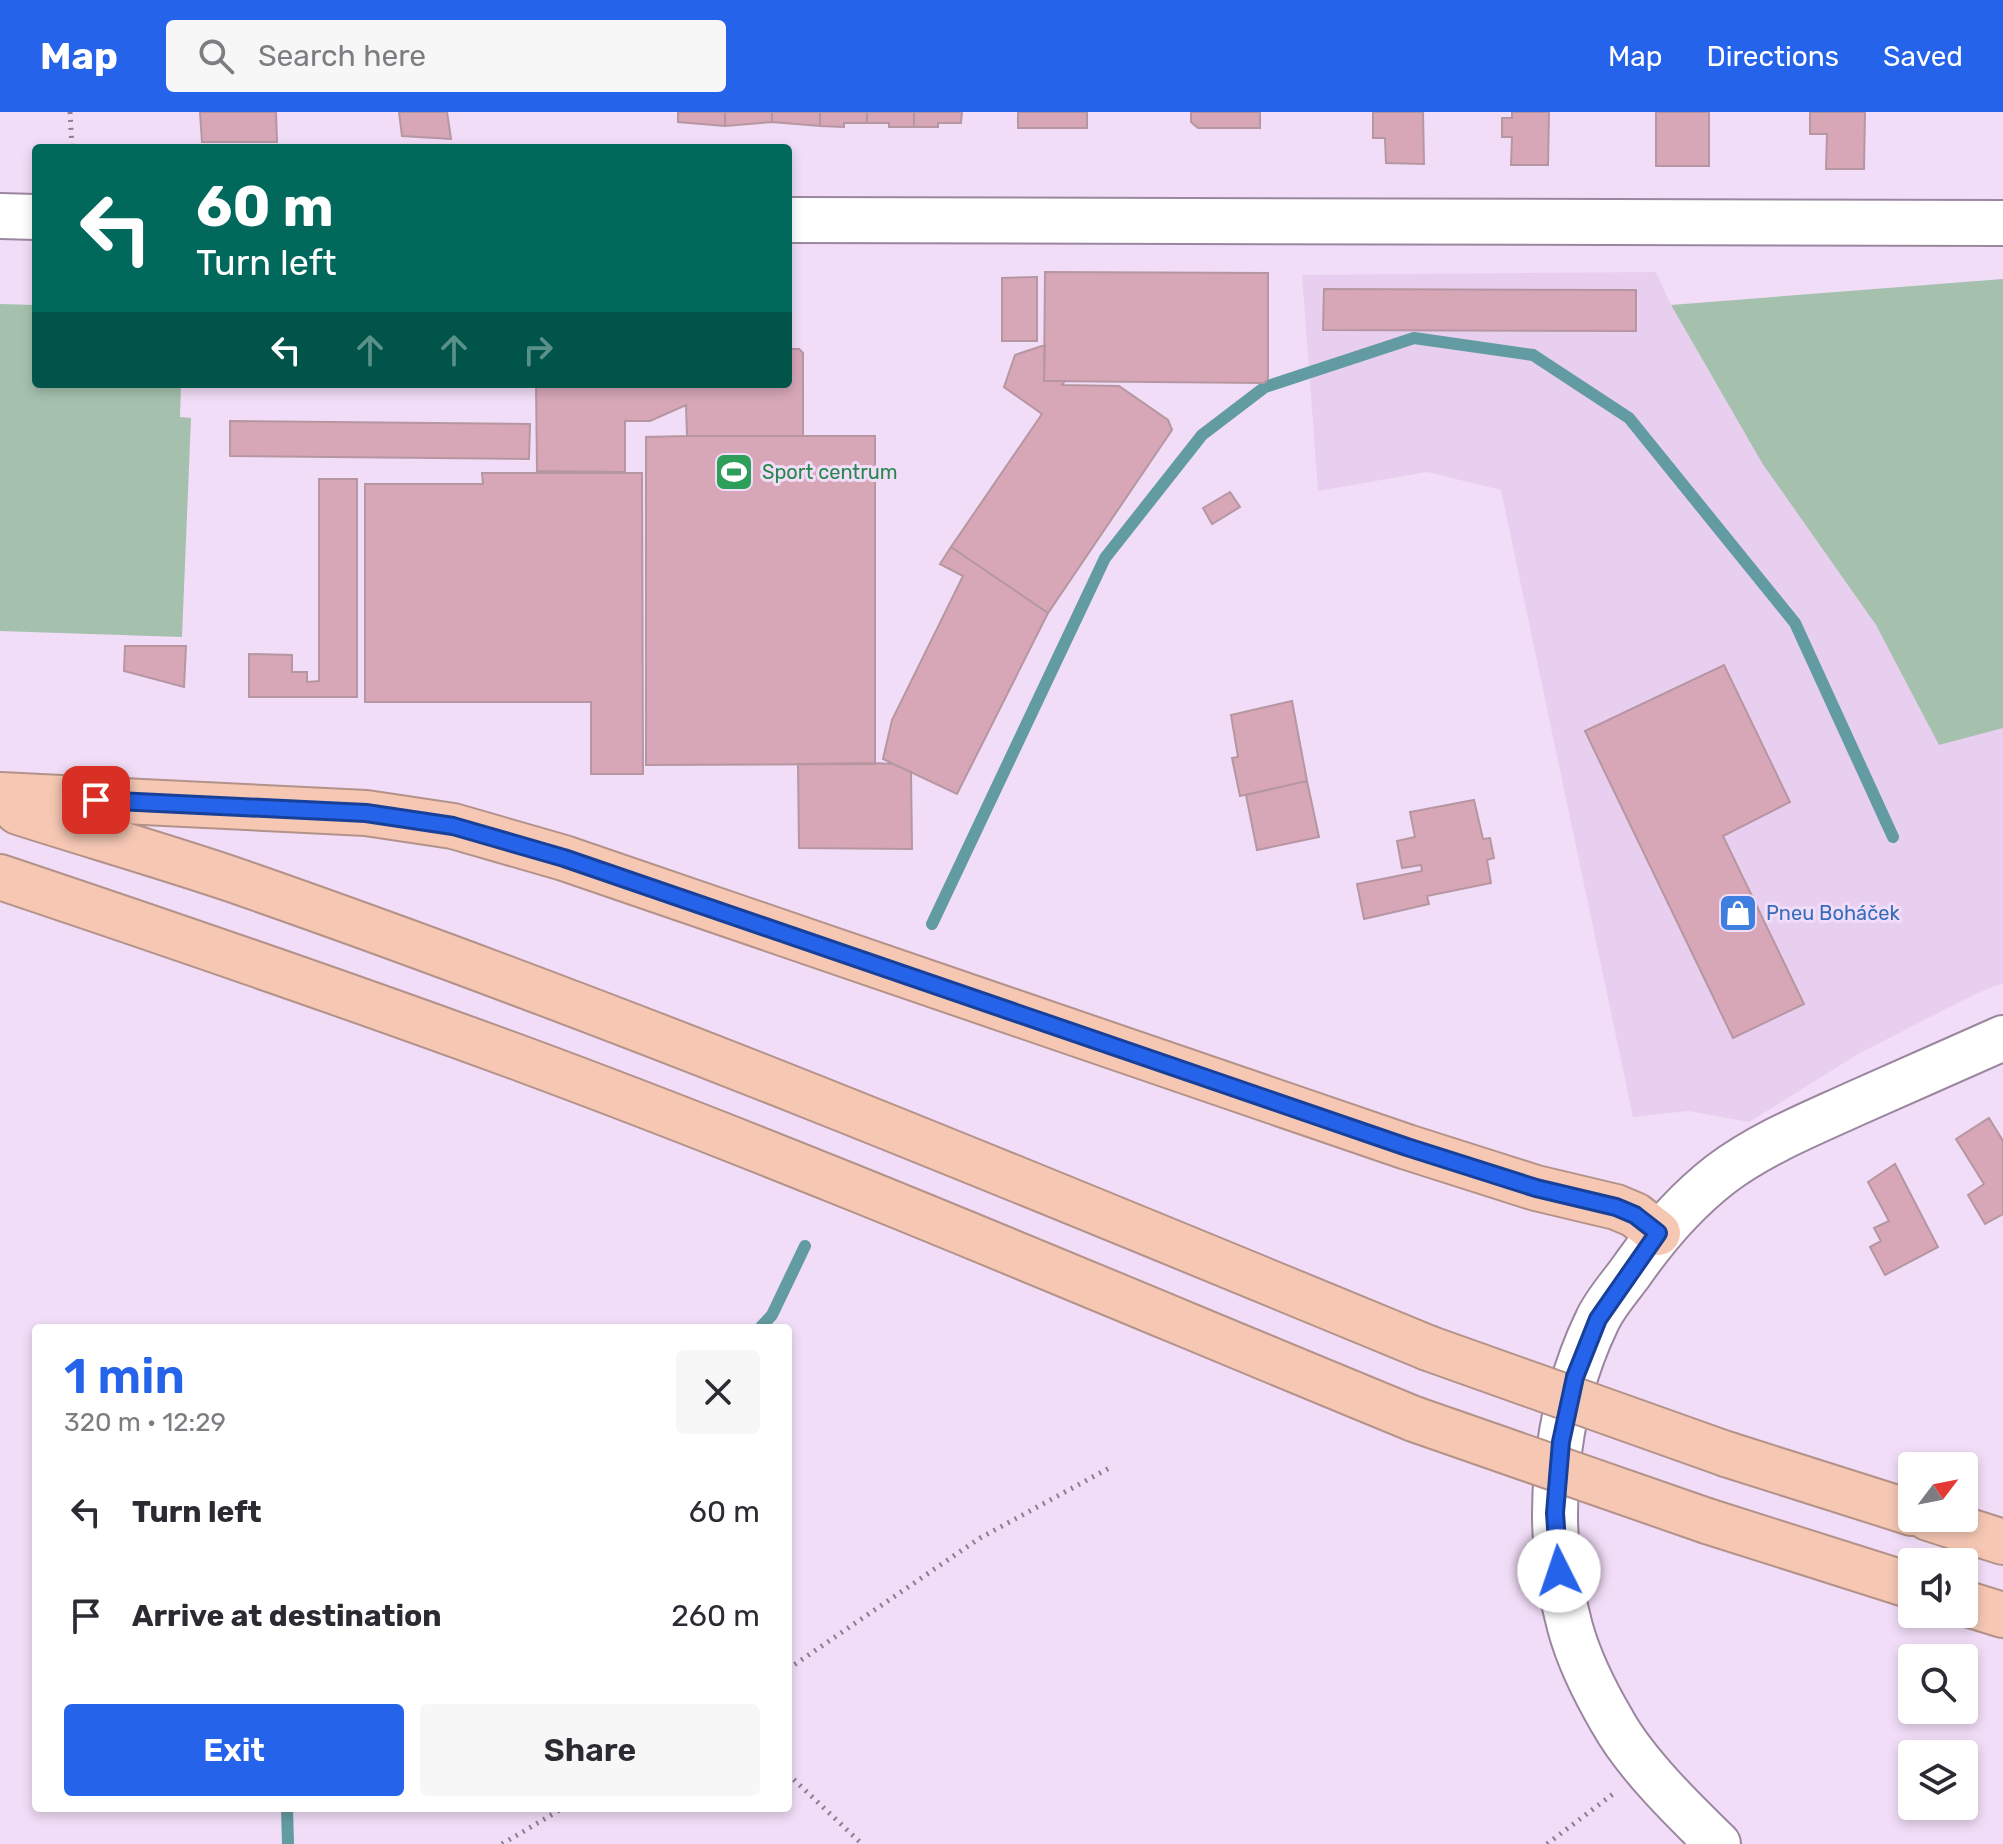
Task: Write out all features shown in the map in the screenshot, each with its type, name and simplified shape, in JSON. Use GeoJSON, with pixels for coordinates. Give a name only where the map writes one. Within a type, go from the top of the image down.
{"type":"FeatureCollection","features":[{"type":"Feature","properties":{"kind":"highway"},"geometry":{"type":"LineString","coordinates":[[0,795],[366,813],[453,826],[564,858],[1407,1147],[1536,1188],[1616,1207],[1635,1215],[1658,1233]]}},
{"type":"Feature","properties":{"kind":"highway"},"geometry":{"type":"LineString","coordinates":[[0,806],[231,879],[580,1006],[827,1101],[1428,1348],[1726,1454],[1898,1509]]}},
{"type":"Feature","properties":{"kind":"highway"},"geometry":{"type":"LineString","coordinates":[[0,877],[214,949],[526,1061],[794,1165],[1414,1419],[1707,1521],[1898,1582]]}},
{"type":"Feature","properties":{"kind":"highway"},"geometry":{"type":"LineString","coordinates":[[1972,1532],[2003,1542]]}},
{"type":"Feature","properties":{"kind":"highway"},"geometry":{"type":"LineString","coordinates":[[1978,1607],[2003,1615]]}},
{"type":"Feature","properties":{"kind":"street"},"geometry":{"type":"LineString","coordinates":[[0,216],[32,217]]}},
{"type":"Feature","properties":{"kind":"street"},"geometry":{"type":"LineString","coordinates":[[792,220],[2003,223]]}},
{"type":"Feature","properties":{"kind":"street"},"geometry":{"type":"LineString","coordinates":[[1718,1844],[1647,1768],[1613,1724],[1590,1680],[1570,1628],[1559,1571],[1555,1513],[1561,1442],[1575,1377],[1598,1319],[1658,1233],[1676,1212],[1722,1173],[1778,1138],[2003,1038]]}},
{"type":"Feature","properties":{"kind":"path"},"geometry":{"type":"LineString","coordinates":[[70,112],[72,144]]}},
{"type":"Feature","properties":{"kind":"path"},"geometry":{"type":"LineString","coordinates":[[792,1666],[980,1538],[1113,1466]]}},
{"type":"Feature","properties":{"kind":"path"},"geometry":{"type":"LineString","coordinates":[[1547,1844],[1647,1768]]}},
{"type":"Feature","properties":{"kind":"path"},"geometry":{"type":"LineString","coordinates":[[792,1778],[862,1844]]}},
{"type":"Feature","properties":{"kind":"path"},"geometry":{"type":"LineString","coordinates":[[502,1844],[556,1812]]}},
{"type":"Feature","properties":{"kind":"shaded area"},"geometry":{"type":"Polygon","coordinates":[[[1656,272],[1671,305],[1762,463],[1876,625],[1939,744],[2003,728],[2003,983],[1975,994],[1858,1054],[1749,1122],[1688,1111],[1633,1117],[1501,490],[1427,472],[1318,491],[1302,275],[1656,272]]]}},
{"type":"Feature","properties":{"kind":"green space"},"geometry":{"type":"Polygon","coordinates":[[[2003,279],[2003,728],[1939,745],[1876,625],[1762,463],[1671,305],[2003,279]]]}},
{"type":"Feature","properties":{"kind":"green space"},"geometry":{"type":"Polygon","coordinates":[[[0,304],[32,305],[32,388],[181,388],[180,417],[191,418],[182,637],[0,631],[0,304]]]}},
{"type":"Feature","properties":{"kind":"building"},"geometry":{"type":"Polygon","coordinates":[[[200,112],[276,112],[277,142],[202,142],[200,112]]]}},
{"type":"Feature","properties":{"kind":"building"},"geometry":{"type":"Polygon","coordinates":[[[399,112],[447,112],[451,139],[402,136],[399,112]]]}},
{"type":"Feature","properties":{"kind":"building"},"geometry":{"type":"Polygon","coordinates":[[[678,112],[725,112],[725,126],[678,122],[678,112]]]}},
{"type":"Feature","properties":{"kind":"building"},"geometry":{"type":"Polygon","coordinates":[[[725,112],[772,112],[772,122],[725,126],[725,112]]]}},
{"type":"Feature","properties":{"kind":"building"},"geometry":{"type":"Polygon","coordinates":[[[772,112],[820,112],[820,126],[772,122],[772,112]]]}},
{"type":"Feature","properties":{"kind":"building"},"geometry":{"type":"Polygon","coordinates":[[[820,112],[867,112],[867,123],[844,123],[844,127],[820,126],[820,112]]]}},
{"type":"Feature","properties":{"kind":"building"},"geometry":{"type":"Polygon","coordinates":[[[867,112],[914,112],[914,127],[867,123],[867,112]]]}},
{"type":"Feature","properties":{"kind":"building"},"geometry":{"type":"Polygon","coordinates":[[[914,112],[962,112],[961,123],[914,127],[914,112]]]}},
{"type":"Feature","properties":{"kind":"building"},"geometry":{"type":"Polygon","coordinates":[[[1018,112],[1087,112],[1087,128],[1018,128],[1018,112]]]}},
{"type":"Feature","properties":{"kind":"building"},"geometry":{"type":"Polygon","coordinates":[[[1191,112],[1260,112],[1260,128],[1198,128],[1191,122],[1191,112]]]}},
{"type":"Feature","properties":{"kind":"building"},"geometry":{"type":"Polygon","coordinates":[[[1373,112],[1423,112],[1424,164],[1386,163],[1385,138],[1373,138],[1373,112]]]}},
{"type":"Feature","properties":{"kind":"building"},"geometry":{"type":"Polygon","coordinates":[[[1512,112],[1549,112],[1548,165],[1511,165],[1512,137],[1502,137],[1502,118],[1512,118],[1512,112]]]}},
{"type":"Feature","properties":{"kind":"building"},"geometry":{"type":"Polygon","coordinates":[[[1656,112],[1709,112],[1709,166],[1656,166],[1656,112]]]}},
{"type":"Feature","properties":{"kind":"building"},"geometry":{"type":"Polygon","coordinates":[[[1810,112],[1865,112],[1864,169],[1826,169],[1827,134],[1810,134],[1810,112]]]}},
{"type":"Feature","properties":{"kind":"building"},"geometry":{"type":"Polygon","coordinates":[[[1045,272],[1268,273],[1268,379],[1264,383],[1044,381],[1045,272]]]}},
{"type":"Feature","properties":{"kind":"building"},"geometry":{"type":"Polygon","coordinates":[[[1037,277],[1037,341],[1002,341],[1002,278],[1037,277]]]}},
{"type":"Feature","properties":{"kind":"building"},"geometry":{"type":"Polygon","coordinates":[[[1324,289],[1636,290],[1636,331],[1323,330],[1324,289]]]}},
{"type":"Feature","properties":{"kind":"building"},"geometry":{"type":"Polygon","coordinates":[[[1045,345],[1044,381],[1065,381],[1062,385],[1119,386],[1168,420],[1172,430],[1048,613],[951,547],[1042,414],[1004,387],[1015,355],[1045,345]]]}},
{"type":"Feature","properties":{"kind":"building"},"geometry":{"type":"Polygon","coordinates":[[[792,349],[803,353],[803,436],[687,436],[686,405],[650,421],[625,421],[625,472],[537,471],[536,388],[792,388],[792,349]]]}},
{"type":"Feature","properties":{"kind":"building"},"geometry":{"type":"Polygon","coordinates":[[[230,421],[530,424],[529,459],[230,456],[230,421]]]}},
{"type":"Feature","properties":{"kind":"building"},"geometry":{"type":"Polygon","coordinates":[[[875,436],[875,764],[646,765],[646,437],[875,436]]]}},
{"type":"Feature","properties":{"kind":"building"},"geometry":{"type":"Polygon","coordinates":[[[482,473],[642,473],[643,774],[591,774],[591,702],[365,702],[365,484],[483,484],[482,473]]]}},
{"type":"Feature","properties":{"kind":"building"},"geometry":{"type":"Polygon","coordinates":[[[319,479],[357,479],[357,697],[249,697],[249,654],[292,655],[292,672],[307,672],[307,682],[319,681],[319,479]]]}},
{"type":"Feature","properties":{"kind":"building"},"geometry":{"type":"Polygon","coordinates":[[[1230,492],[1240,507],[1212,524],[1203,508],[1230,492]]]}},
{"type":"Feature","properties":{"kind":"building"},"geometry":{"type":"Polygon","coordinates":[[[951,547],[1048,613],[957,794],[883,759],[892,720],[963,576],[940,564],[951,547]]]}},
{"type":"Feature","properties":{"kind":"building"},"geometry":{"type":"Polygon","coordinates":[[[125,646],[186,646],[184,687],[124,671],[125,646]]]}},
{"type":"Feature","properties":{"kind":"building"},"geometry":{"type":"Polygon","coordinates":[[[1724,665],[1790,802],[1723,836],[1804,1004],[1733,1038],[1585,731],[1724,665]]]}},
{"type":"Feature","properties":{"kind":"building"},"geometry":{"type":"Polygon","coordinates":[[[1292,701],[1307,781],[1240,796],[1232,758],[1238,757],[1231,715],[1292,701]]]}},
{"type":"Feature","properties":{"kind":"building"},"geometry":{"type":"Polygon","coordinates":[[[798,764],[893,764],[911,772],[912,849],[799,848],[798,764]]]}},
{"type":"Feature","properties":{"kind":"building"},"geometry":{"type":"Polygon","coordinates":[[[1307,781],[1319,837],[1257,850],[1246,795],[1307,781]]]}},
{"type":"Feature","properties":{"kind":"building"},"geometry":{"type":"Polygon","coordinates":[[[1474,800],[1483,839],[1490,838],[1494,858],[1487,860],[1491,883],[1427,896],[1429,904],[1364,919],[1357,884],[1422,871],[1421,865],[1402,868],[1397,841],[1415,837],[1410,812],[1474,800]]]}},
{"type":"Feature","properties":{"kind":"building"},"geometry":{"type":"Polygon","coordinates":[[[1989,1118],[2003,1141],[2003,1214],[1985,1224],[1968,1195],[1984,1184],[1956,1139],[1989,1118]]]}},
{"type":"Feature","properties":{"kind":"building"},"geometry":{"type":"Polygon","coordinates":[[[1895,1164],[1938,1247],[1885,1275],[1870,1247],[1881,1241],[1874,1228],[1889,1221],[1868,1182],[1895,1164]]]}},
{"type":"Feature","properties":{"kind":"waterway"},"geometry":{"type":"LineString","coordinates":[[932,924],[1105,558],[1202,435],[1265,387],[1414,338],[1533,355],[1629,418],[1795,623],[1893,837]]}},
{"type":"Feature","properties":{"kind":"waterway"},"geometry":{"type":"LineString","coordinates":[[764,1324],[772,1315],[805,1246]]}},
{"type":"Feature","properties":{"kind":"waterway"},"geometry":{"type":"LineString","coordinates":[[287,1812],[288,1844]]}},
{"type":"Feature","properties":{"kind":"place","name":"Sport centrum"},"geometry":{"type":"Point","coordinates":[734,472]}},
{"type":"Feature","properties":{"kind":"place","name":"Pneu Boháček"},"geometry":{"type":"Point","coordinates":[1738,913]}},
{"type":"Feature","properties":{"kind":"route"},"geometry":{"type":"LineString","coordinates":[[96,800],[366,813],[453,826],[564,858],[1407,1147],[1536,1188],[1616,1207],[1635,1215],[1658,1233],[1598,1319],[1575,1377],[1561,1442],[1555,1513],[1559,1571]]}}]}
